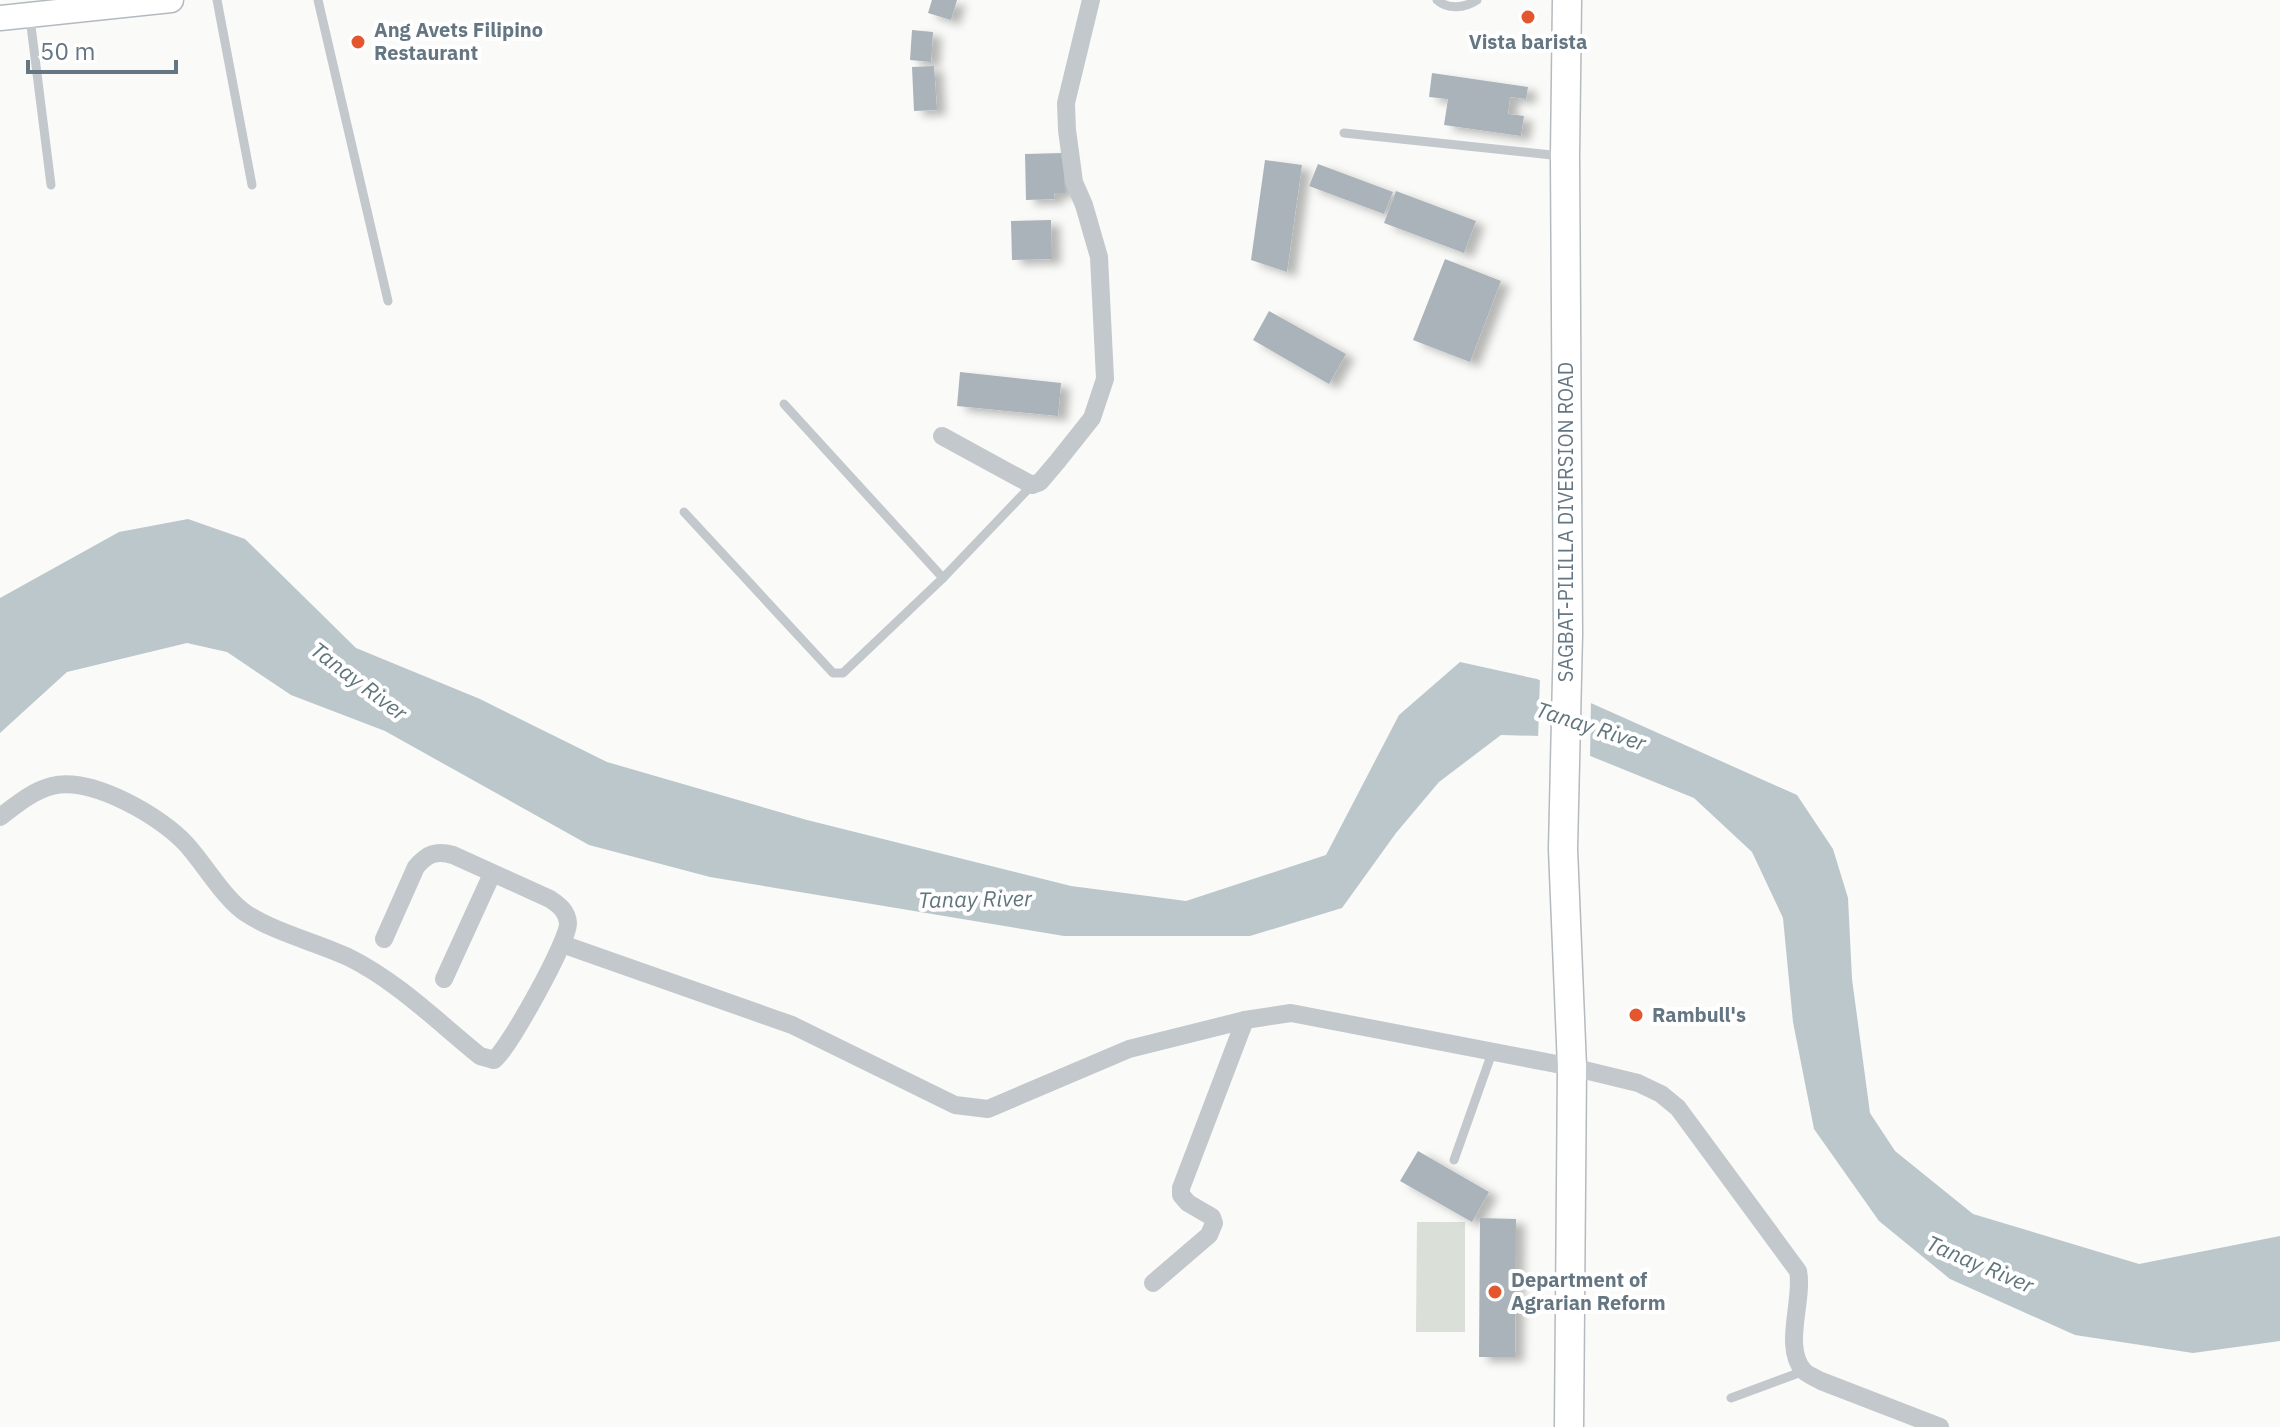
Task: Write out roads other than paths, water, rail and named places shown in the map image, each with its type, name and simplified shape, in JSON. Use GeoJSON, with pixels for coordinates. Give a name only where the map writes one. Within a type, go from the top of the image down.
{"type":"FeatureCollection","features":[{"type":"Feature","properties":{"kind":"main road"},"geometry":{"type":"LineString","coordinates":[[0,18],[171,0]]}},
{"type":"Feature","properties":{"kind":"main road","name":"SAGBAT-PILILLA DIVERSION ROAD"},"geometry":{"type":"LineString","coordinates":[[1567,0],[1568,634],[1563,849],[1572,1067],[1569,1427]]}},
{"type":"Feature","properties":{"kind":"street"},"geometry":{"type":"LineString","coordinates":[[942,436],[1032,485],[1040,482],[1092,418],[1105,379],[1099,257],[1074,182],[1066,116],[1066,103],[1091,0]]}},
{"type":"Feature","properties":{"kind":"street"},"geometry":{"type":"LineString","coordinates":[[0,817],[30,795],[49,786],[89,785],[108,793],[146,814],[184,842],[245,913],[350,958],[407,996],[480,1056],[494,1060],[510,1041],[569,927],[562,907],[441,852],[423,859],[416,867],[384,939]]}},
{"type":"Feature","properties":{"kind":"street"},"geometry":{"type":"LineString","coordinates":[[444,979],[492,874]]}},
{"type":"Feature","properties":{"kind":"street"},"geometry":{"type":"LineString","coordinates":[[562,944],[792,1025],[955,1105],[971,1109],[988,1109],[1129,1049],[1245,1020],[1291,1013],[1493,1050],[1638,1083],[1661,1094],[1678,1108],[1798,1271],[1801,1284],[1794,1339],[1798,1361],[1804,1371],[1821,1381],[1940,1427]]}},
{"type":"Feature","properties":{"kind":"street"},"geometry":{"type":"LineString","coordinates":[[1153,1283],[1213,1229],[1212,1217],[1188,1203],[1181,1195],[1181,1188],[1245,1020]]}},
{"type":"Feature","properties":{"kind":"lane"},"geometry":{"type":"LineString","coordinates":[[217,0],[252,185]]}},
{"type":"Feature","properties":{"kind":"lane"},"geometry":{"type":"LineString","coordinates":[[318,0],[388,301]]}},
{"type":"Feature","properties":{"kind":"lane"},"geometry":{"type":"LineString","coordinates":[[1437,0],[1450,7],[1477,0]]}},
{"type":"Feature","properties":{"kind":"lane"},"geometry":{"type":"LineString","coordinates":[[30,15],[51,185]]}},
{"type":"Feature","properties":{"kind":"lane"},"geometry":{"type":"LineString","coordinates":[[1344,133],[1565,156]]}},
{"type":"Feature","properties":{"kind":"lane"},"geometry":{"type":"LineString","coordinates":[[784,404],[943,578]]}},
{"type":"Feature","properties":{"kind":"lane"},"geometry":{"type":"LineString","coordinates":[[684,512],[833,673],[843,673],[943,578],[1032,485]]}},
{"type":"Feature","properties":{"kind":"lane"},"geometry":{"type":"LineString","coordinates":[[1454,1160],[1493,1050]]}},
{"type":"Feature","properties":{"kind":"lane"},"geometry":{"type":"LineString","coordinates":[[1731,1398],[1804,1371]]}},
{"type":"Feature","properties":{"kind":"water","name":"Tanay River"},"geometry":{"type":"Polygon","coordinates":[[[188,519],[245,539],[356,648],[480,699],[607,762],[807,820],[1071,886],[1186,901],[1326,855],[1399,715],[1460,662],[1537,679],[1797,795],[1833,849],[1848,898],[1852,979],[1870,1113],[1895,1151],[1973,1214],[2139,1264],[2280,1236],[2280,1341],[2193,1353],[2075,1335],[1950,1279],[1879,1221],[1814,1129],[1793,1022],[1783,918],[1752,852],[1694,798],[1541,736],[1501,735],[1439,782],[1396,833],[1342,908],[1250,936],[1064,936],[710,877],[589,845],[385,731],[291,695],[227,652],[187,643],[67,672],[0,733],[0,598],[119,532],[188,519]]]}},
{"type":"Feature","properties":{"kind":"place","name":"Vista barista"},"geometry":{"type":"Point","coordinates":[1528,17]}},
{"type":"Feature","properties":{"kind":"place","name":"Ang Avets Filipino Restaurant"},"geometry":{"type":"Point","coordinates":[358,42]}},
{"type":"Feature","properties":{"kind":"place","name":"Rambull's"},"geometry":{"type":"Point","coordinates":[1636,1015]}},
{"type":"Feature","properties":{"kind":"place","name":"Department of Agrarian Reform"},"geometry":{"type":"Point","coordinates":[1495,1292]}}]}
